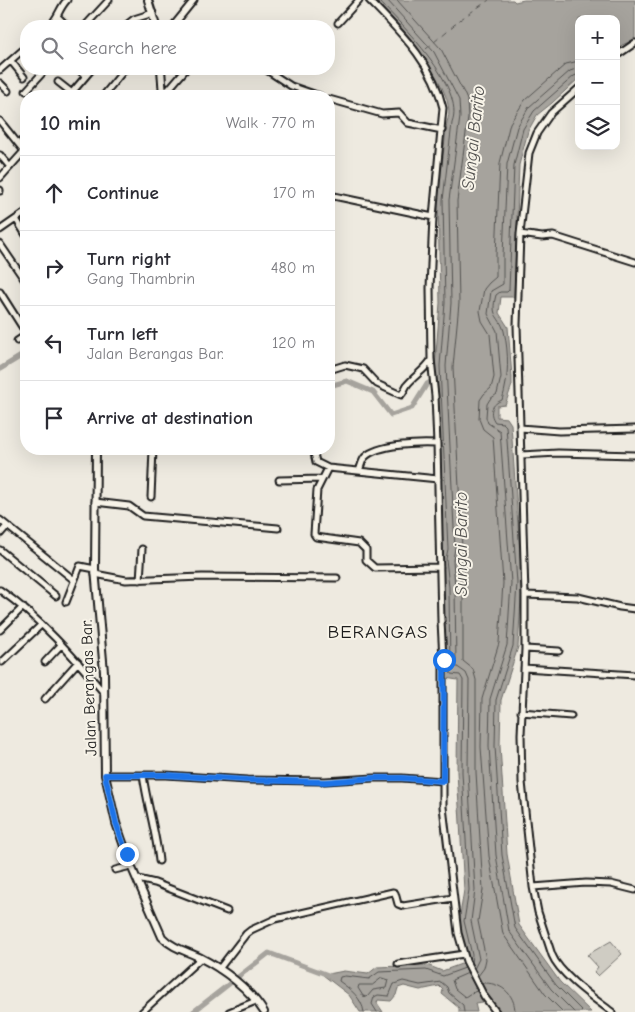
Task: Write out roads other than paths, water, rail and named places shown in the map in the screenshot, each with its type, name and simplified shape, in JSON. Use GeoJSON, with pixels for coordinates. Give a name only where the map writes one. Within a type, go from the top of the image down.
{"type":"FeatureCollection","features":[{"type":"Feature","properties":{"kind":"main road"},"geometry":{"type":"LineString","coordinates":[[148,0],[154,20]]}},
{"type":"Feature","properties":{"kind":"main road"},"geometry":{"type":"LineString","coordinates":[[161,75],[163,90]]}},
{"type":"Feature","properties":{"kind":"main road","name":"Jalan Berangas Bar."},"geometry":{"type":"LineString","coordinates":[[96,455],[95,572],[105,693],[105,775],[116,823],[131,866],[162,937],[168,943],[201,958],[220,970],[243,988],[264,1012]]}},
{"type":"Feature","properties":{"kind":"street"},"geometry":{"type":"LineString","coordinates":[[54,20],[60,7],[67,0]]}},
{"type":"Feature","properties":{"kind":"street"},"geometry":{"type":"LineString","coordinates":[[90,20],[108,0]]}},
{"type":"Feature","properties":{"kind":"street"},"geometry":{"type":"LineString","coordinates":[[177,20],[194,0]]}},
{"type":"Feature","properties":{"kind":"street"},"geometry":{"type":"LineString","coordinates":[[338,23],[359,0]]}},
{"type":"Feature","properties":{"kind":"street"},"geometry":{"type":"LineString","coordinates":[[369,0],[404,37],[428,68],[440,95],[443,108],[433,217],[430,288],[444,660],[442,807],[458,933],[466,961],[484,996],[496,1012]]}},
{"type":"Feature","properties":{"kind":"street"},"geometry":{"type":"LineString","coordinates":[[133,20],[152,13]]}},
{"type":"Feature","properties":{"kind":"street"},"geometry":{"type":"LineString","coordinates":[[57,16],[61,20]]}},
{"type":"Feature","properties":{"kind":"street"},"geometry":{"type":"LineString","coordinates":[[620,53],[635,43]]}},
{"type":"Feature","properties":{"kind":"street"},"geometry":{"type":"LineString","coordinates":[[0,70],[20,52]]}},
{"type":"Feature","properties":{"kind":"street"},"geometry":{"type":"LineString","coordinates":[[10,61],[20,72]]}},
{"type":"Feature","properties":{"kind":"street"},"geometry":{"type":"LineString","coordinates":[[26,90],[40,75]]}},
{"type":"Feature","properties":{"kind":"street"},"geometry":{"type":"LineString","coordinates":[[108,90],[120,75]]}},
{"type":"Feature","properties":{"kind":"street"},"geometry":{"type":"LineString","coordinates":[[168,90],[181,75]]}},
{"type":"Feature","properties":{"kind":"street"},"geometry":{"type":"LineString","coordinates":[[274,75],[291,86],[303,90]]}},
{"type":"Feature","properties":{"kind":"street"},"geometry":{"type":"LineString","coordinates":[[75,90],[86,76]]}},
{"type":"Feature","properties":{"kind":"street"},"geometry":{"type":"LineString","coordinates":[[58,82],[66,90]]}},
{"type":"Feature","properties":{"kind":"street"},"geometry":{"type":"LineString","coordinates":[[0,83],[8,91]]}},
{"type":"Feature","properties":{"kind":"street"},"geometry":{"type":"LineString","coordinates":[[575,92],[551,114],[533,141],[529,153],[520,234],[517,325],[525,595],[525,649],[521,712],[522,782],[533,887],[544,934],[554,961],[566,974],[612,1012]]}},
{"type":"Feature","properties":{"kind":"street"},"geometry":{"type":"LineString","coordinates":[[335,101],[382,114],[399,112],[408,124],[442,130]]}},
{"type":"Feature","properties":{"kind":"street"},"geometry":{"type":"LineString","coordinates":[[0,121],[20,144]]}},
{"type":"Feature","properties":{"kind":"street"},"geometry":{"type":"LineString","coordinates":[[0,155],[10,167]]}},
{"type":"Feature","properties":{"kind":"street"},"geometry":{"type":"LineString","coordinates":[[0,178],[20,156]]}},
{"type":"Feature","properties":{"kind":"street"},"geometry":{"type":"LineString","coordinates":[[335,196],[433,217]]}},
{"type":"Feature","properties":{"kind":"street"},"geometry":{"type":"LineString","coordinates":[[0,230],[20,216]]}},
{"type":"Feature","properties":{"kind":"street"},"geometry":{"type":"LineString","coordinates":[[16,219],[20,225]]}},
{"type":"Feature","properties":{"kind":"street"},"geometry":{"type":"LineString","coordinates":[[520,234],[542,237],[553,236],[635,262]]}},
{"type":"Feature","properties":{"kind":"street"},"geometry":{"type":"LineString","coordinates":[[0,244],[20,273]]}},
{"type":"Feature","properties":{"kind":"street"},"geometry":{"type":"LineString","coordinates":[[0,292],[20,324]]}},
{"type":"Feature","properties":{"kind":"street"},"geometry":{"type":"LineString","coordinates":[[335,368],[345,365],[363,369],[377,384],[401,395],[408,384],[432,360]]}},
{"type":"Feature","properties":{"kind":"street"},"geometry":{"type":"LineString","coordinates":[[520,428],[559,431],[635,429]]}},
{"type":"Feature","properties":{"kind":"street"},"geometry":{"type":"LineString","coordinates":[[359,471],[366,456],[376,451],[399,445],[437,444]]}},
{"type":"Feature","properties":{"kind":"street"},"geometry":{"type":"LineString","coordinates":[[521,455],[558,453],[635,454]]}},
{"type":"Feature","properties":{"kind":"street"},"geometry":{"type":"LineString","coordinates":[[151,497],[153,455]]}},
{"type":"Feature","properties":{"kind":"street"},"geometry":{"type":"LineString","coordinates":[[314,455],[316,462],[328,468],[438,479]]}},
{"type":"Feature","properties":{"kind":"street"},"geometry":{"type":"LineString","coordinates":[[328,468],[317,490],[314,534],[316,537],[359,543],[366,550],[366,560],[375,568],[440,567]]}},
{"type":"Feature","properties":{"kind":"street"},"geometry":{"type":"LineString","coordinates":[[279,480],[322,479]]}},
{"type":"Feature","properties":{"kind":"street"},"geometry":{"type":"LineString","coordinates":[[95,502],[130,506],[145,516],[278,528]]}},
{"type":"Feature","properties":{"kind":"street"},"geometry":{"type":"LineString","coordinates":[[0,520],[74,580]]}},
{"type":"Feature","properties":{"kind":"street"},"geometry":{"type":"LineString","coordinates":[[0,534],[7,526]]}},
{"type":"Feature","properties":{"kind":"street"},"geometry":{"type":"LineString","coordinates":[[140,580],[142,549]]}},
{"type":"Feature","properties":{"kind":"street"},"geometry":{"type":"LineString","coordinates":[[0,550],[56,596]]}},
{"type":"Feature","properties":{"kind":"street"},"geometry":{"type":"LineString","coordinates":[[66,602],[80,566],[126,580],[202,577],[337,578]]}},
{"type":"Feature","properties":{"kind":"street"},"geometry":{"type":"LineString","coordinates":[[0,590],[23,607],[78,662],[105,693]]}},
{"type":"Feature","properties":{"kind":"street"},"geometry":{"type":"LineString","coordinates":[[525,595],[578,597],[635,609]]}},
{"type":"Feature","properties":{"kind":"street"},"geometry":{"type":"LineString","coordinates":[[0,630],[23,607]]}},
{"type":"Feature","properties":{"kind":"street"},"geometry":{"type":"LineString","coordinates":[[2,662],[41,626]]}},
{"type":"Feature","properties":{"kind":"street"},"geometry":{"type":"LineString","coordinates":[[45,662],[61,645]]}},
{"type":"Feature","properties":{"kind":"street"},"geometry":{"type":"LineString","coordinates":[[525,649],[559,651]]}},
{"type":"Feature","properties":{"kind":"street"},"geometry":{"type":"LineString","coordinates":[[45,699],[78,662]]}},
{"type":"Feature","properties":{"kind":"street"},"geometry":{"type":"LineString","coordinates":[[524,668],[635,675]]}},
{"type":"Feature","properties":{"kind":"street"},"geometry":{"type":"LineString","coordinates":[[521,712],[571,716]]}},
{"type":"Feature","properties":{"kind":"street"},"geometry":{"type":"LineString","coordinates":[[105,775],[325,782],[393,778],[443,781]]}},
{"type":"Feature","properties":{"kind":"street"},"geometry":{"type":"LineString","coordinates":[[143,775],[159,861]]}},
{"type":"Feature","properties":{"kind":"street"},"geometry":{"type":"LineString","coordinates":[[115,870],[131,866]]}},
{"type":"Feature","properties":{"kind":"street"},"geometry":{"type":"LineString","coordinates":[[138,879],[154,883],[227,911]]}},
{"type":"Feature","properties":{"kind":"street"},"geometry":{"type":"LineString","coordinates":[[533,887],[564,884],[611,884],[635,890]]}},
{"type":"Feature","properties":{"kind":"street"},"geometry":{"type":"LineString","coordinates":[[220,970],[246,934],[262,924],[275,919],[393,892],[398,904],[403,906],[453,898]]}},
{"type":"Feature","properties":{"kind":"street"},"geometry":{"type":"LineString","coordinates":[[398,964],[464,954]]}},
{"type":"Feature","properties":{"kind":"street"},"geometry":{"type":"LineString","coordinates":[[142,1012],[201,958]]}},
{"type":"Feature","properties":{"kind":"street"},"geometry":{"type":"LineString","coordinates":[[229,1012],[256,1001]]}},
{"type":"Feature","properties":{"kind":"water","name":"Sungai Barito"},"geometry":{"type":"Polygon","coordinates":[[[372,0],[513,0],[515,2],[524,0],[635,0],[635,39],[620,46],[620,15],[575,15],[575,82],[537,115],[528,131],[519,165],[514,297],[501,297],[499,313],[508,327],[512,385],[505,405],[497,406],[497,417],[507,418],[511,424],[522,583],[518,647],[501,700],[500,746],[507,854],[519,925],[560,982],[591,1012],[498,1012],[490,1001],[475,1003],[477,1012],[459,1012],[459,1008],[442,994],[443,990],[439,986],[420,990],[404,986],[398,988],[396,995],[391,1001],[378,1000],[377,1003],[383,1012],[360,1012],[349,995],[323,975],[344,971],[368,974],[377,967],[427,965],[442,971],[464,963],[467,960],[459,922],[464,890],[457,772],[458,680],[445,678],[444,587],[441,559],[443,549],[435,366],[440,303],[438,200],[449,108],[444,92],[435,75],[409,40],[372,0]]]}},
{"type":"Feature","properties":{"kind":"waterway"},"geometry":{"type":"LineString","coordinates":[[0,369],[20,357]]}},
{"type":"Feature","properties":{"kind":"waterway"},"geometry":{"type":"LineString","coordinates":[[335,384],[347,381],[373,392],[391,415],[412,408],[427,384],[436,379]]}},
{"type":"Feature","properties":{"kind":"waterway"},"geometry":{"type":"LineString","coordinates":[[193,1012],[269,953],[331,976]]}},
{"type":"Feature","properties":{"kind":"district","name":"BERANGAS"},"geometry":{"type":"Point","coordinates":[378,631]}}]}
